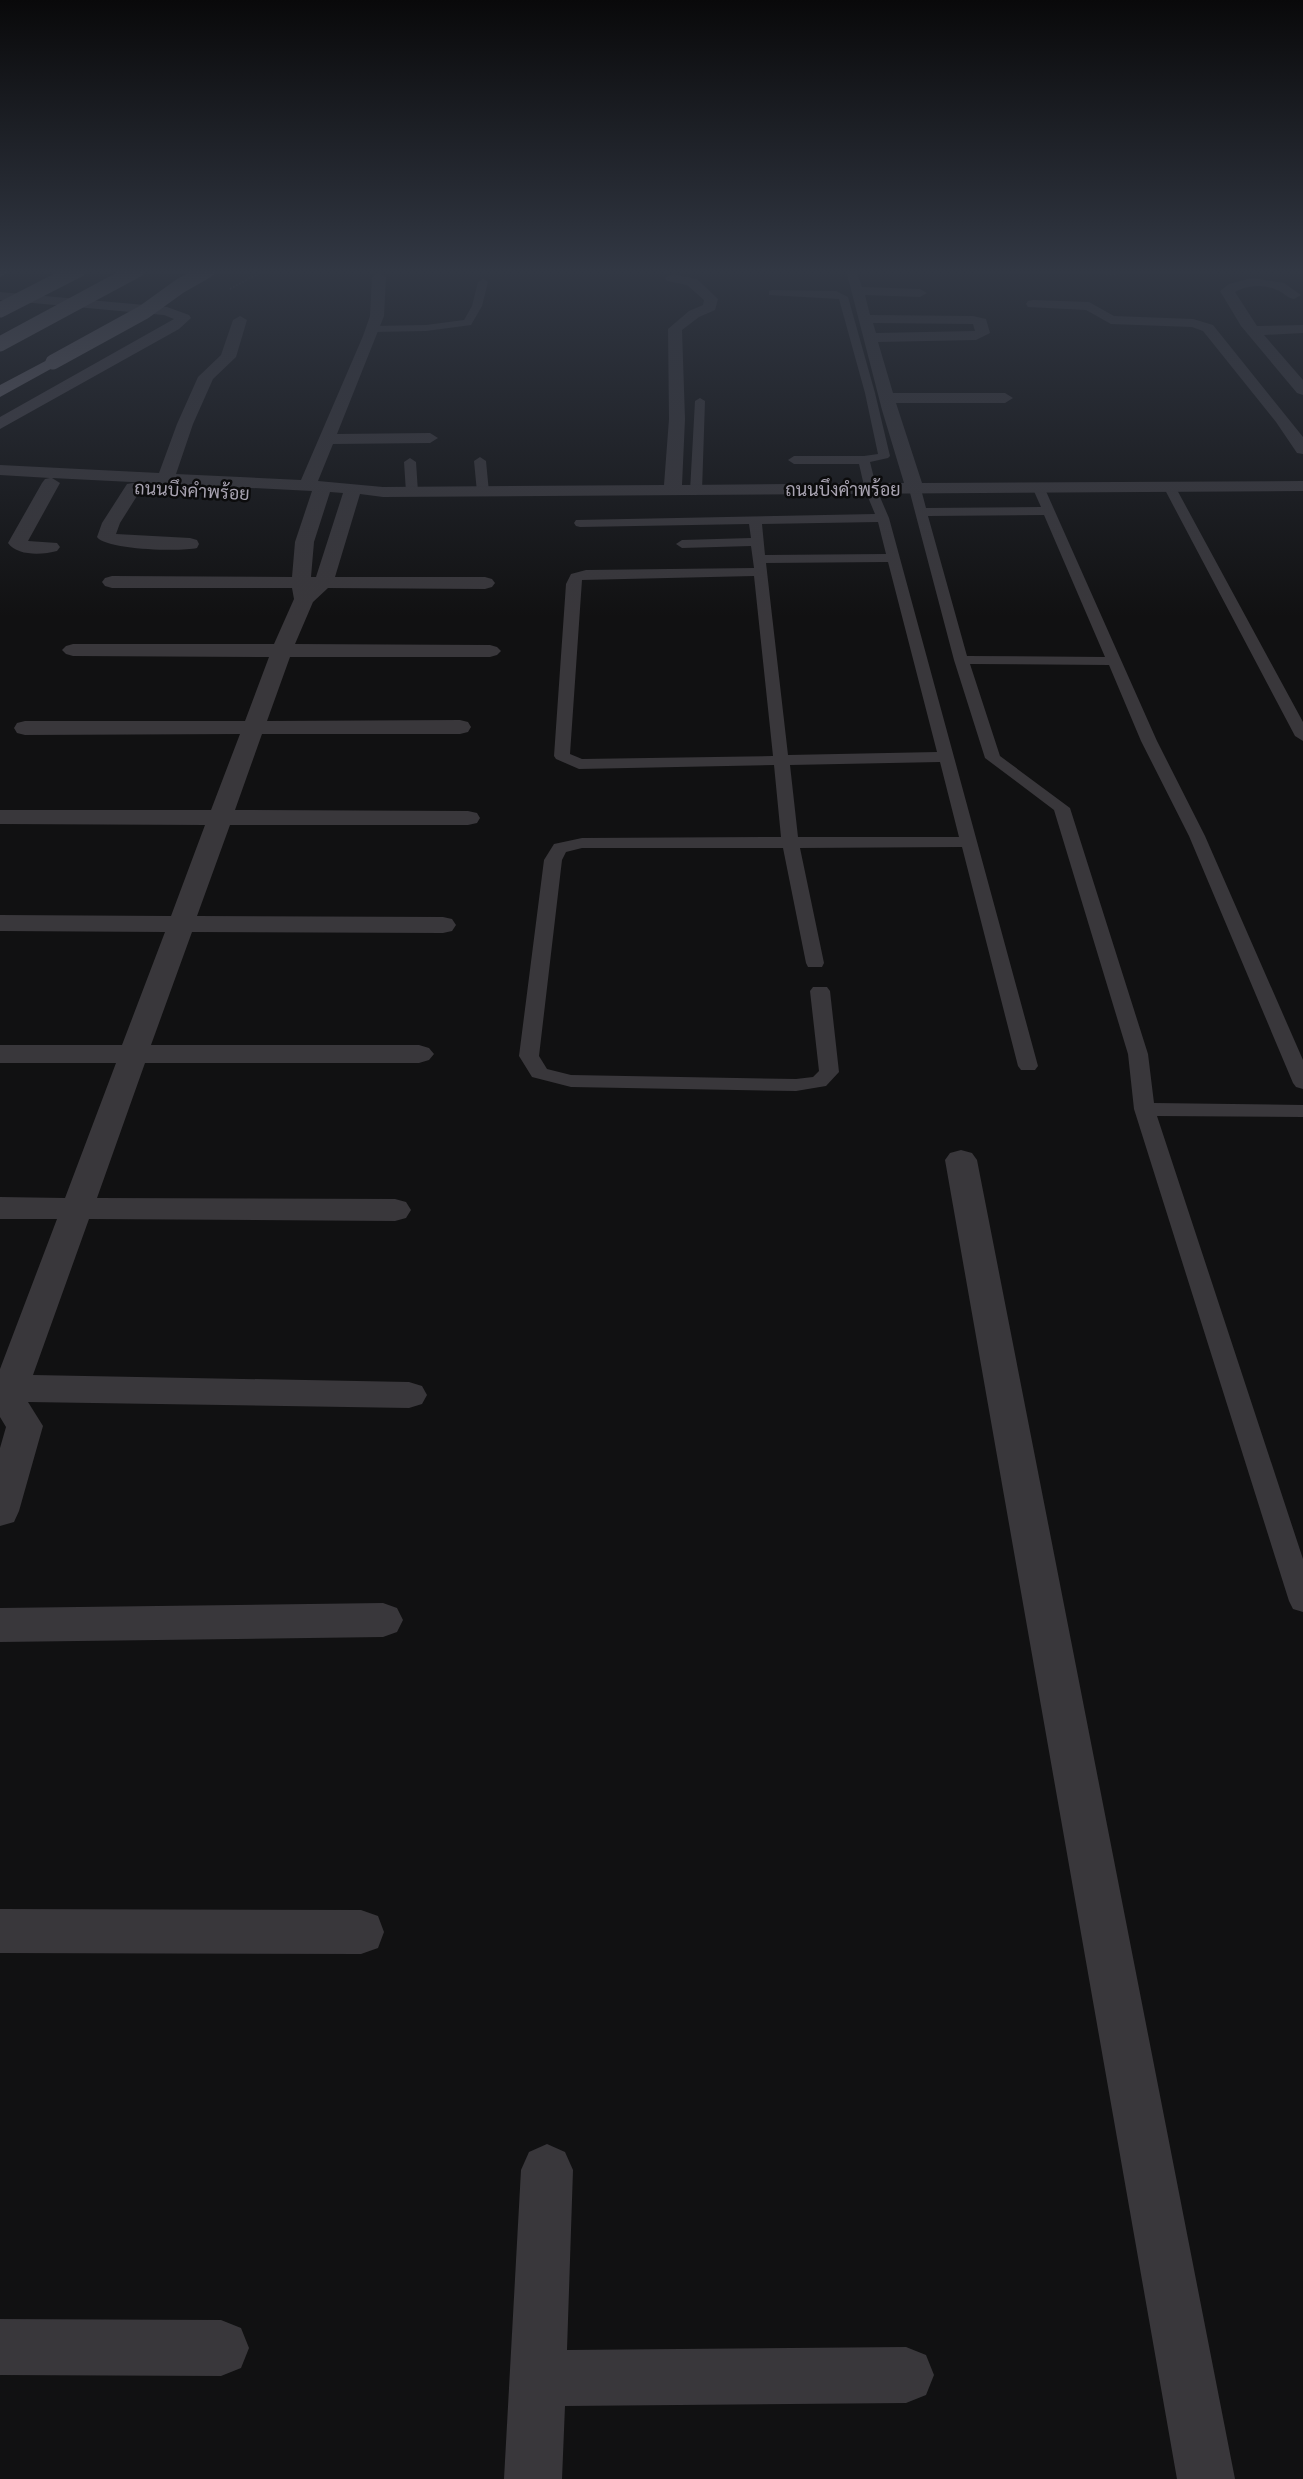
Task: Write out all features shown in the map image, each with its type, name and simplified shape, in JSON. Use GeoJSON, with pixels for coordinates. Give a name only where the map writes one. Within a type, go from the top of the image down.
{"type":"FeatureCollection","features":[{"type":"Feature","properties":{"kind":"main road"},"geometry":{"type":"LineString","coordinates":[[0,424],[68,386]]}},
{"type":"Feature","properties":{"kind":"street"},"geometry":{"type":"LineString","coordinates":[[165,480],[185,424],[202,386]]}},
{"type":"Feature","properties":{"kind":"street"},"geometry":{"type":"LineString","coordinates":[[309,588],[307,533],[326,439],[348,386]]}},
{"type":"Feature","properties":{"kind":"street"},"geometry":{"type":"LineString","coordinates":[[673,491],[676,386]]}},
{"type":"Feature","properties":{"kind":"street"},"geometry":{"type":"LineString","coordinates":[[885,386],[915,489]]}},
{"type":"Feature","properties":{"kind":"street"},"geometry":{"type":"LineString","coordinates":[[1255,386],[1303,449]]}},
{"type":"Feature","properties":{"kind":"street"},"geometry":{"type":"LineString","coordinates":[[888,398],[1005,398]]}},
{"type":"Feature","properties":{"kind":"street"},"geometry":{"type":"LineString","coordinates":[[326,439],[430,438]]}},
{"type":"Feature","properties":{"kind":"street","name":"ถนนบึงคำพร้อย"},"geometry":{"type":"LineString","coordinates":[[0,470],[351,492],[1303,486]]}},
{"type":"Feature","properties":{"kind":"street","name":"ถนนบึงคำพร้อย"},"geometry":{"type":"LineString","coordinates":[[0,480],[133,488],[316,490]]}},
{"type":"Feature","properties":{"kind":"street"},"geometry":{"type":"LineString","coordinates":[[50,548],[25,547],[17,543],[51,483]]}},
{"type":"Feature","properties":{"kind":"street"},"geometry":{"type":"LineString","coordinates":[[133,488],[111,523],[106,537],[119,541],[190,544]]}},
{"type":"Feature","properties":{"kind":"street"},"geometry":{"type":"LineString","coordinates":[[5,1394],[77,1209],[282,650],[309,588],[338,532],[351,492]]}},
{"type":"Feature","properties":{"kind":"street"},"geometry":{"type":"LineString","coordinates":[[307,533],[338,532]]}},
{"type":"Feature","properties":{"kind":"street"},"geometry":{"type":"LineString","coordinates":[[112,582],[309,588],[485,583]]}},
{"type":"Feature","properties":{"kind":"street"},"geometry":{"type":"LineString","coordinates":[[73,650],[490,651]]}},
{"type":"Feature","properties":{"kind":"street"},"geometry":{"type":"LineString","coordinates":[[25,728],[460,727]]}},
{"type":"Feature","properties":{"kind":"street"},"geometry":{"type":"LineString","coordinates":[[0,817],[468,818]]}},
{"type":"Feature","properties":{"kind":"street"},"geometry":{"type":"LineString","coordinates":[[0,923],[443,925]]}},
{"type":"Feature","properties":{"kind":"street"},"geometry":{"type":"LineString","coordinates":[[0,1054],[419,1054]]}},
{"type":"Feature","properties":{"kind":"street"},"geometry":{"type":"LineString","coordinates":[[962,1160],[1206,2479]]}},
{"type":"Feature","properties":{"kind":"street"},"geometry":{"type":"LineString","coordinates":[[0,1208],[395,1210]]}},
{"type":"Feature","properties":{"kind":"street"},"geometry":{"type":"LineString","coordinates":[[5,1394],[409,1395]]}},
{"type":"Feature","properties":{"kind":"street"},"geometry":{"type":"LineString","coordinates":[[0,1511],[25,1426],[5,1394]]}},
{"type":"Feature","properties":{"kind":"street"},"geometry":{"type":"LineString","coordinates":[[0,1625],[383,1620]]}},
{"type":"Feature","properties":{"kind":"street"},"geometry":{"type":"LineString","coordinates":[[0,1931],[361,1932]]}},
{"type":"Feature","properties":{"kind":"street"},"geometry":{"type":"LineString","coordinates":[[533,2479],[547,2170]]}},
{"type":"Feature","properties":{"kind":"street"},"geometry":{"type":"LineString","coordinates":[[0,2348],[221,2348]]}},
{"type":"Feature","properties":{"kind":"street"},"geometry":{"type":"LineString","coordinates":[[537,2378],[906,2374]]}},
{"type":"Feature","properties":{"kind":"lane"},"geometry":{"type":"LineString","coordinates":[[794,460],[864,460],[884,456],[868,386]]}},
{"type":"Feature","properties":{"kind":"lane"},"geometry":{"type":"LineString","coordinates":[[696,491],[700,401]]}},
{"type":"Feature","properties":{"kind":"lane"},"geometry":{"type":"LineString","coordinates":[[864,460],[871,490],[883,518],[1028,1066]]}},
{"type":"Feature","properties":{"kind":"lane"},"geometry":{"type":"LineString","coordinates":[[480,461],[483,492]]}},
{"type":"Feature","properties":{"kind":"lane"},"geometry":{"type":"LineString","coordinates":[[410,462],[412,492]]}},
{"type":"Feature","properties":{"kind":"lane"},"geometry":{"type":"LineString","coordinates":[[1170,488],[1303,736]]}},
{"type":"Feature","properties":{"kind":"lane"},"geometry":{"type":"LineString","coordinates":[[915,489],[961,660],[993,758],[1062,808],[1137,1054],[1144,1109],[1303,1601]]}},
{"type":"Feature","properties":{"kind":"lane"},"geometry":{"type":"LineString","coordinates":[[1039,489],[1149,741],[1197,836],[1303,1083]]}},
{"type":"Feature","properties":{"kind":"lane"},"geometry":{"type":"LineString","coordinates":[[921,512],[1049,511]]}},
{"type":"Feature","properties":{"kind":"lane"},"geometry":{"type":"LineString","coordinates":[[580,523],[883,518]]}},
{"type":"Feature","properties":{"kind":"lane"},"geometry":{"type":"LineString","coordinates":[[755,520],[790,842],[815,963]]}},
{"type":"Feature","properties":{"kind":"lane"},"geometry":{"type":"LineString","coordinates":[[682,544],[757,542]]}},
{"type":"Feature","properties":{"kind":"lane"},"geometry":{"type":"LineString","coordinates":[[892,558],[586,574],[576,577],[573,584],[562,756],[579,764],[946,757]]}},
{"type":"Feature","properties":{"kind":"lane"},"geometry":{"type":"LineString","coordinates":[[961,660],[1113,661]]}},
{"type":"Feature","properties":{"kind":"lane"},"geometry":{"type":"LineString","coordinates":[[820,991],[829,1072],[819,1082],[796,1085],[571,1081],[539,1072],[530,1056],[554,860],[560,848],[582,843],[967,842]]}},
{"type":"Feature","properties":{"kind":"lane"},"geometry":{"type":"LineString","coordinates":[[1144,1109],[1303,1111]]}}]}
